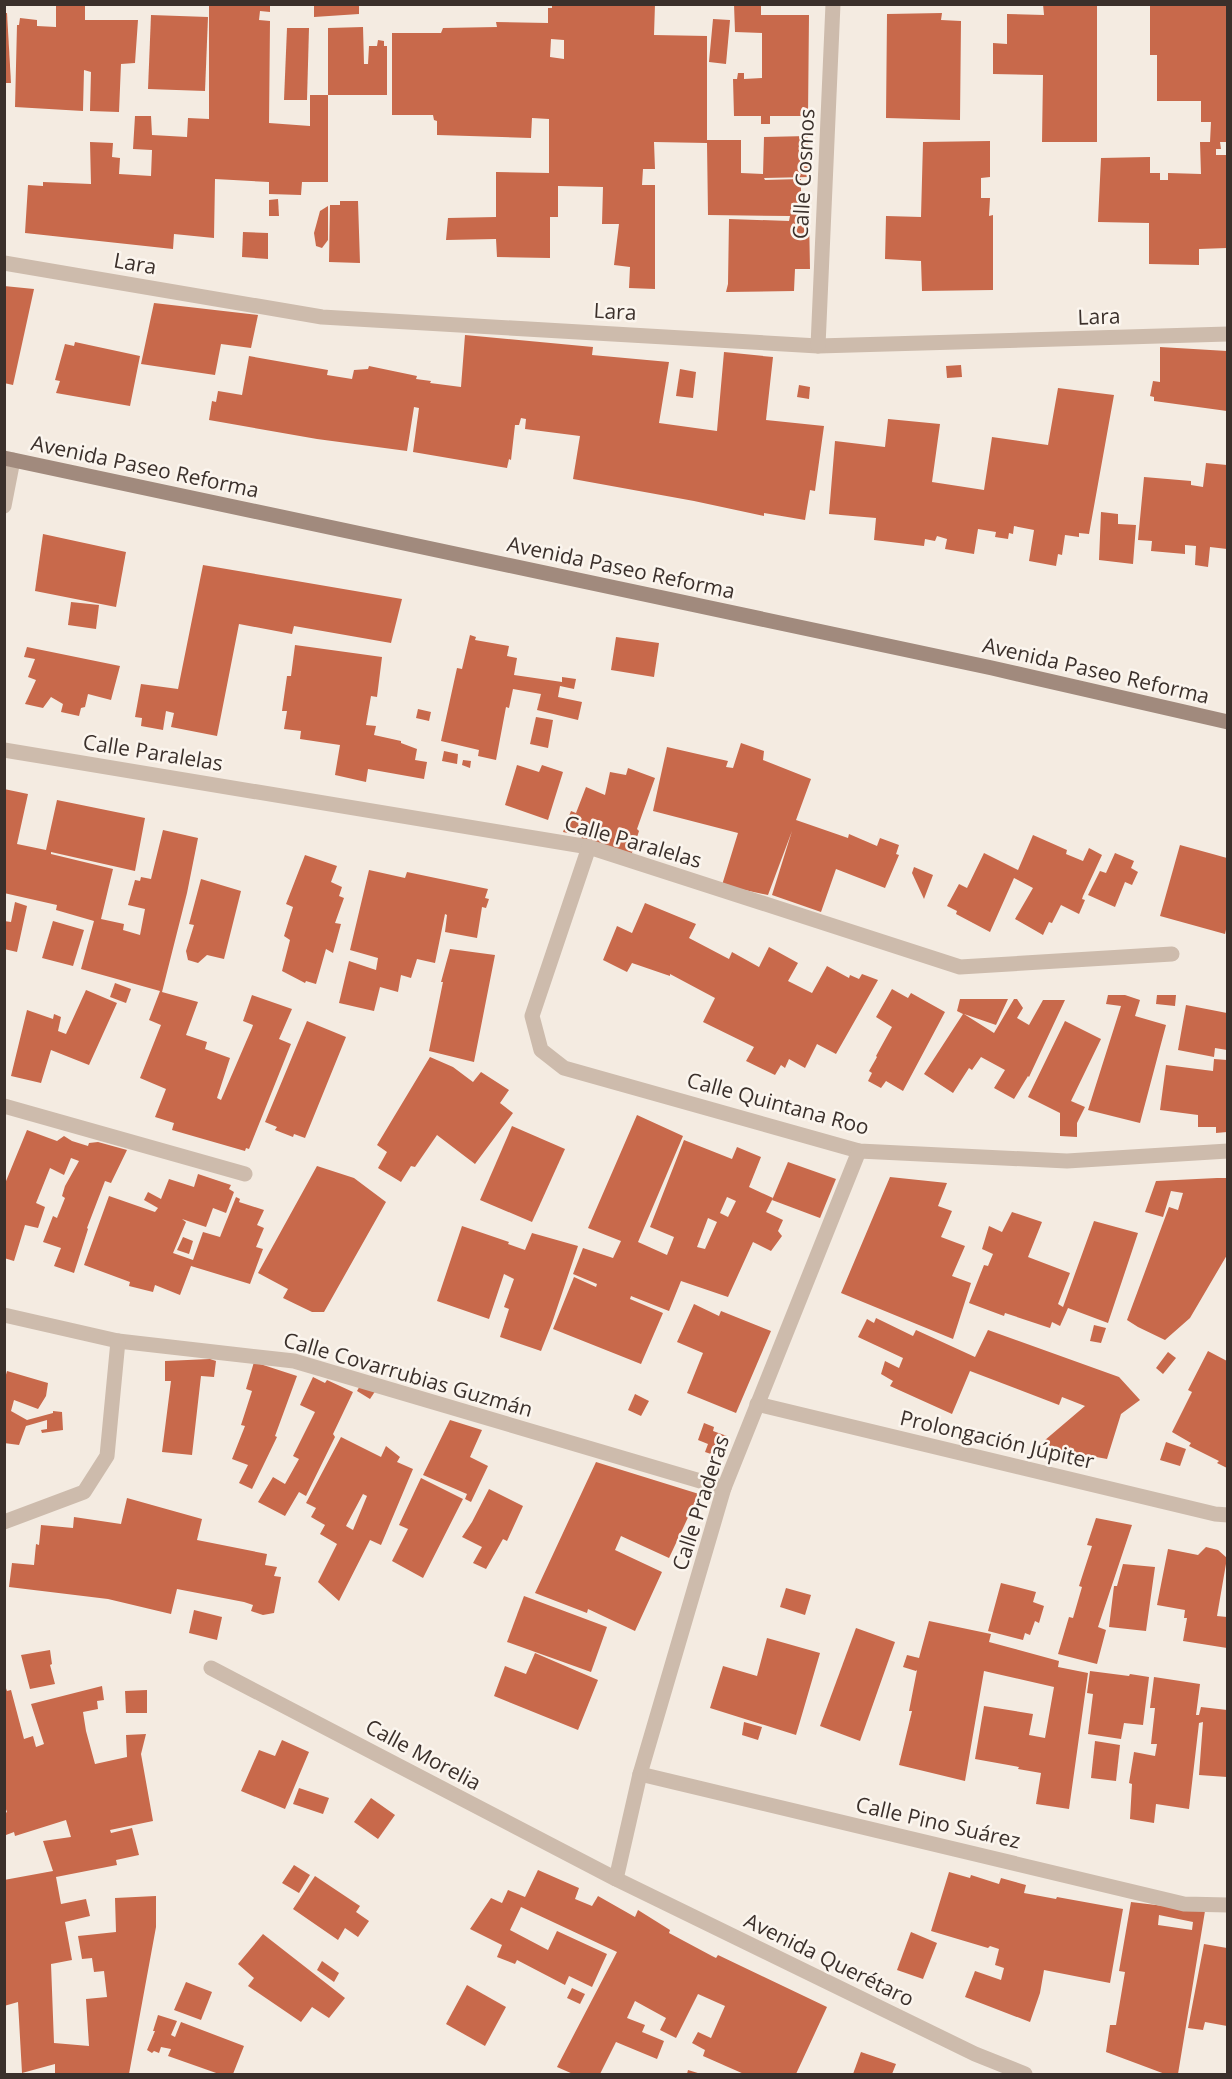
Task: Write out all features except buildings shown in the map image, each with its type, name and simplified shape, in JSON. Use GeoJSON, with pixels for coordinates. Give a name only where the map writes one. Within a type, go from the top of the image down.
{"type":"FeatureCollection","features":[{"type":"Feature","properties":{"kind":"main road","name":"Avenida Paseo Reforma"},"geometry":{"type":"LineString","coordinates":[[9,459],[992,668],[1227,722]]}},
{"type":"Feature","properties":{"kind":"street","name":"Calle Cosmos"},"geometry":{"type":"LineString","coordinates":[[818,346],[833,4]]}},
{"type":"Feature","properties":{"kind":"street","name":"Lara"},"geometry":{"type":"LineString","coordinates":[[4,263],[322,317],[818,346],[1227,334]]}},
{"type":"Feature","properties":{"kind":"street"},"geometry":{"type":"LineString","coordinates":[[4,506],[9,459]]}},
{"type":"Feature","properties":{"kind":"street","name":"Calle Paralelas"},"geometry":{"type":"LineString","coordinates":[[4,750],[589,847],[960,967],[1172,954]]}},
{"type":"Feature","properties":{"kind":"street","name":"Calle Quintana Roo"},"geometry":{"type":"LineString","coordinates":[[589,847],[532,1016],[541,1050],[564,1068],[859,1150],[1067,1161],[1227,1151]]}},
{"type":"Feature","properties":{"kind":"street"},"geometry":{"type":"LineString","coordinates":[[4,1106],[245,1174]]}},
{"type":"Feature","properties":{"kind":"street","name":"Calle Praderas"},"geometry":{"type":"LineString","coordinates":[[616,1879],[640,1774],[724,1488],[859,1150]]}},
{"type":"Feature","properties":{"kind":"street","name":"Calle Covarrubias Guzmán"},"geometry":{"type":"LineString","coordinates":[[4,1315],[118,1341],[294,1361],[724,1488]]}},
{"type":"Feature","properties":{"kind":"street"},"geometry":{"type":"LineString","coordinates":[[4,1522],[84,1492],[107,1456],[118,1341]]}},
{"type":"Feature","properties":{"kind":"street","name":"Prolongación Júpiter"},"geometry":{"type":"LineString","coordinates":[[757,1404],[1227,1515]]}},
{"type":"Feature","properties":{"kind":"street","name":"Calle Morelia"},"geometry":{"type":"LineString","coordinates":[[211,1668],[616,1879]]}},
{"type":"Feature","properties":{"kind":"street","name":"Calle Pino Suárez"},"geometry":{"type":"LineString","coordinates":[[640,1774],[1184,1904],[1227,1905]]}},
{"type":"Feature","properties":{"kind":"street","name":"Avenida Querétaro"},"geometry":{"type":"LineString","coordinates":[[616,1879],[975,2054],[1025,2074]]}}]}
